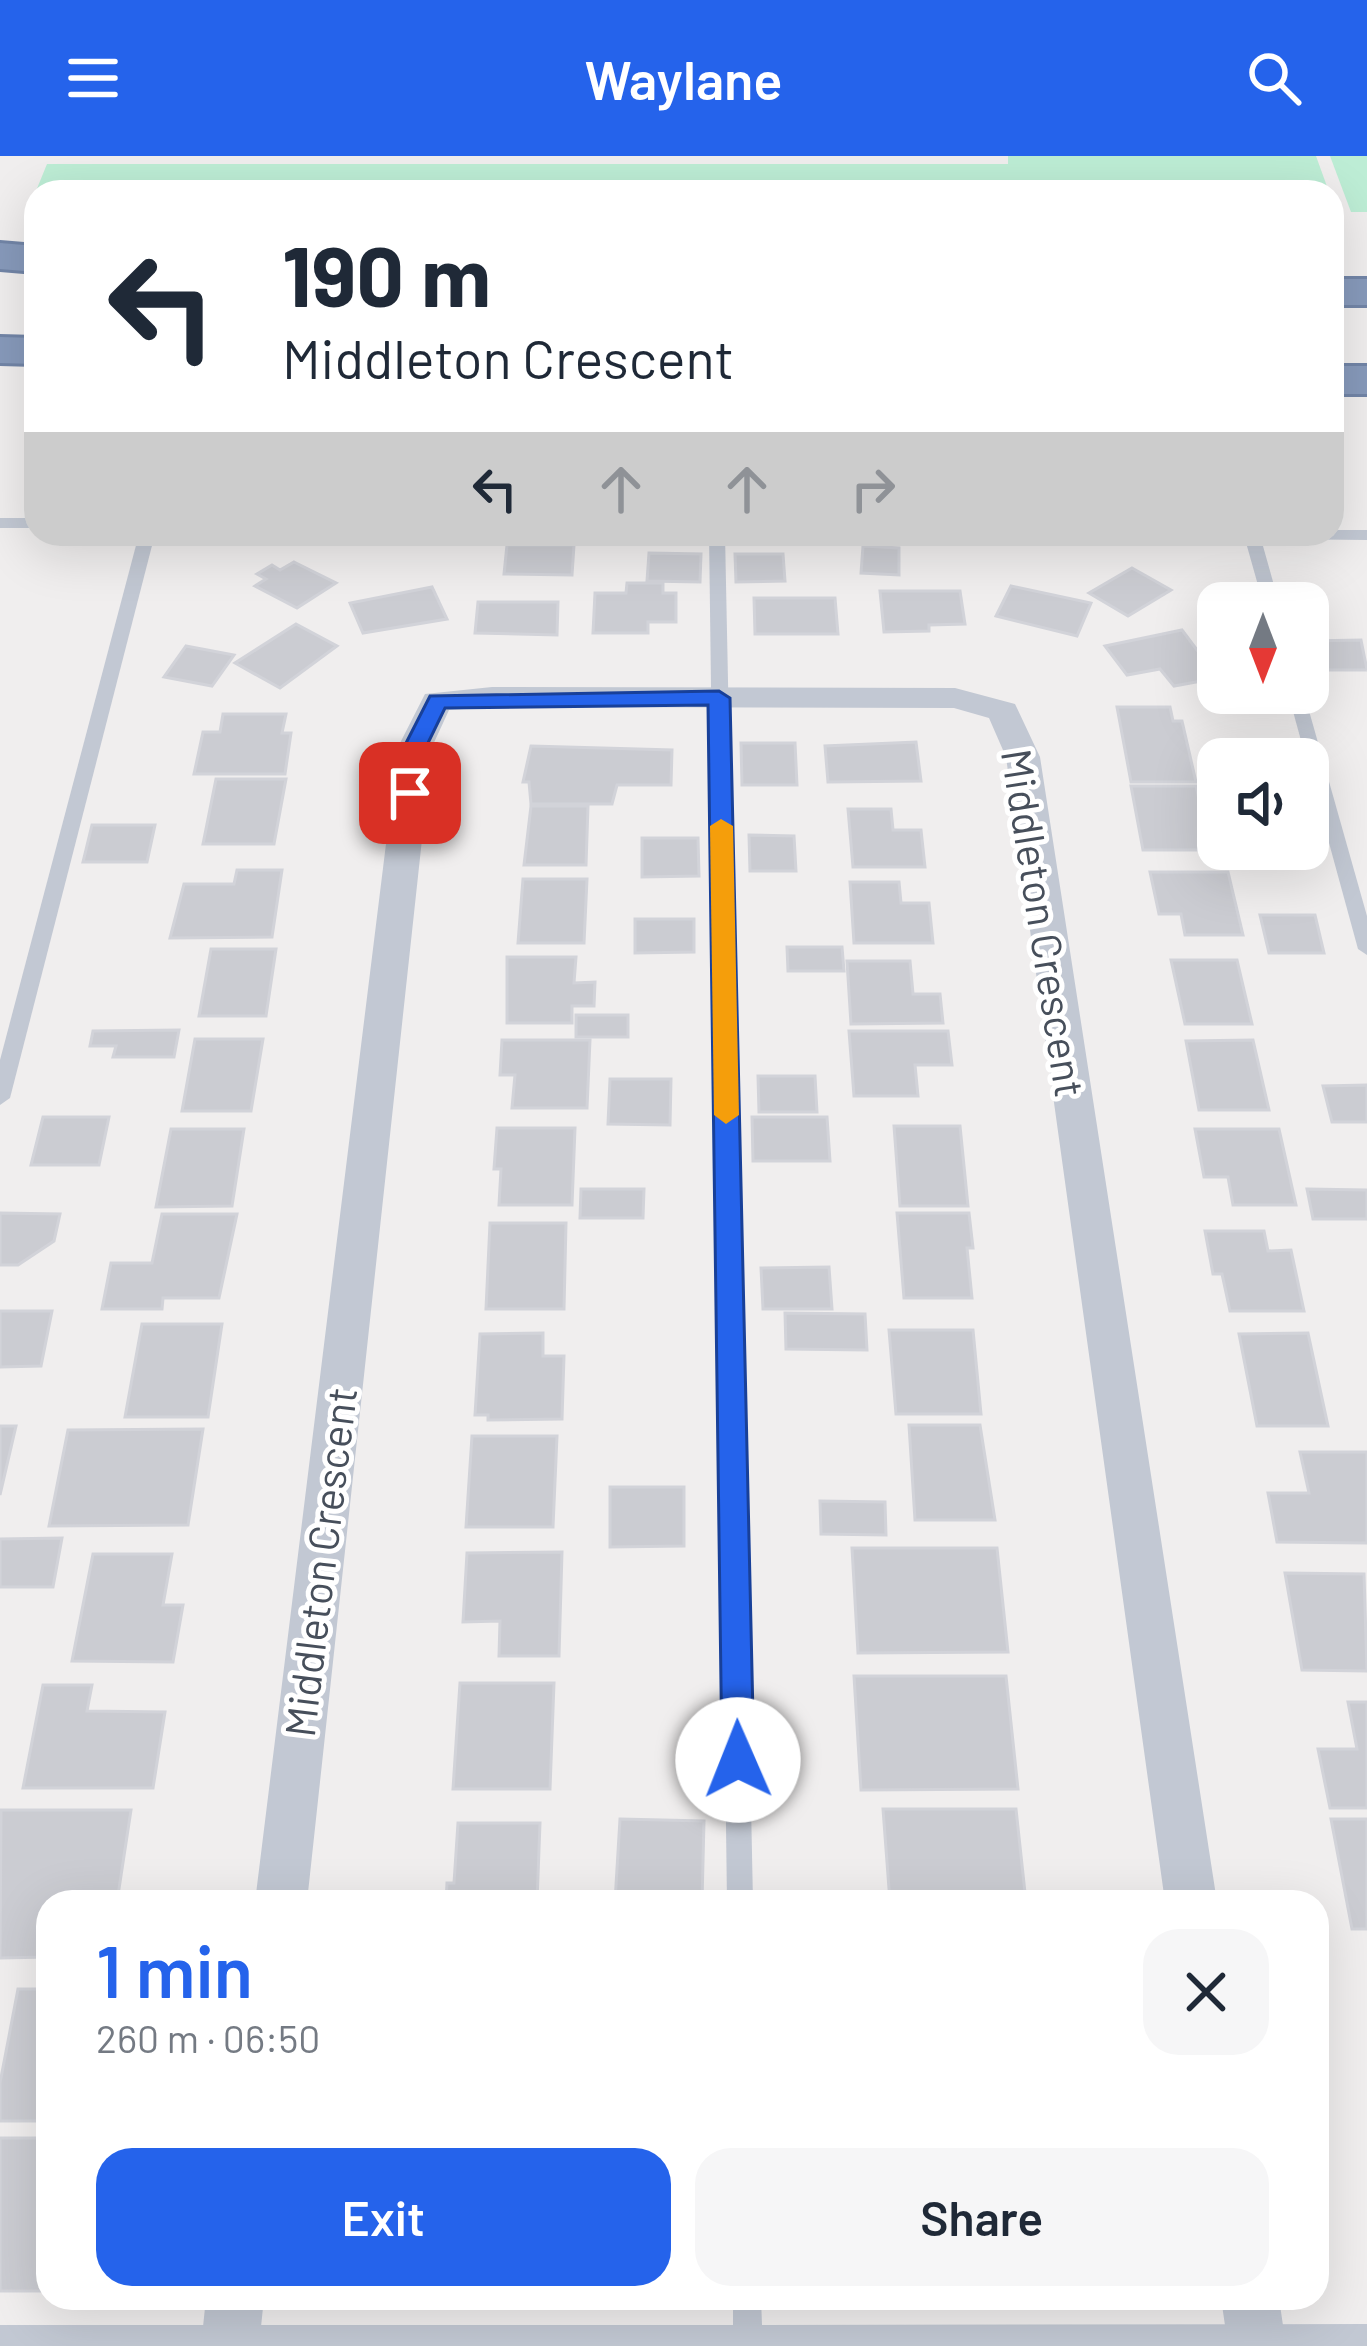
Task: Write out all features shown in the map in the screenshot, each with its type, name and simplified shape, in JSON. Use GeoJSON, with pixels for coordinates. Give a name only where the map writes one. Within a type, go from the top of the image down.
{"type":"FeatureCollection","features":[{"type":"Feature","properties":{"kind":"street","name":"Middleton Crescent"},"geometry":{"type":"LineString","coordinates":[[282,1890],[415,747],[437,701],[719,698],[955,698],[1003,711],[1023,757],[1189,1890]]}},
{"type":"Feature","properties":{"kind":"lane"},"geometry":{"type":"LineString","coordinates":[[0,1098],[144,546]]}},
{"type":"Feature","properties":{"kind":"lane"},"geometry":{"type":"LineString","coordinates":[[717,546],[740,1890]]}},
{"type":"Feature","properties":{"kind":"lane"},"geometry":{"type":"LineString","coordinates":[[1255,546],[1265,582]]}},
{"type":"Feature","properties":{"kind":"lane"},"geometry":{"type":"LineString","coordinates":[[1302,714],[1367,949]]}},
{"type":"Feature","properties":{"kind":"lane"},"geometry":{"type":"LineString","coordinates":[[747,2310],[748,2338]]}},
{"type":"Feature","properties":{"kind":"lane"},"geometry":{"type":"LineString","coordinates":[[0,2340],[232,2328],[748,2338],[1254,2328],[1367,2338]]}},
{"type":"Feature","properties":{"kind":"green space"},"geometry":{"type":"Polygon","coordinates":[[[1008,156],[1316,156],[1325,180],[40,180],[47,164],[1008,164],[1008,156]]]}},
{"type":"Feature","properties":{"kind":"green space"},"geometry":{"type":"Polygon","coordinates":[[[1330,156],[1367,156],[1367,212],[1351,212],[1344,180],[1339,180],[1330,156]]]}},
{"type":"Feature","properties":{"kind":"building"},"geometry":{"type":"Polygon","coordinates":[[[507,546],[574,546],[572,575],[504,574],[507,546]]]}},
{"type":"Feature","properties":{"kind":"building"},"geometry":{"type":"Polygon","coordinates":[[[863,546],[899,548],[899,575],[861,573],[863,546]]]}},
{"type":"Feature","properties":{"kind":"building"},"geometry":{"type":"Polygon","coordinates":[[[649,553],[701,554],[700,582],[647,581],[649,553]]]}},
{"type":"Feature","properties":{"kind":"building"},"geometry":{"type":"Polygon","coordinates":[[[735,554],[783,554],[785,581],[736,582],[735,554]]]}},
{"type":"Feature","properties":{"kind":"building"},"geometry":{"type":"Polygon","coordinates":[[[294,562],[336,583],[297,608],[255,586],[266,579],[257,574],[272,565],[280,570],[294,562]]]}},
{"type":"Feature","properties":{"kind":"building"},"geometry":{"type":"Polygon","coordinates":[[[1132,568],[1171,590],[1128,616],[1089,593],[1132,568]]]}},
{"type":"Feature","properties":{"kind":"building"},"geometry":{"type":"Polygon","coordinates":[[[627,583],[663,583],[663,593],[676,593],[676,622],[648,622],[648,633],[593,633],[595,593],[626,593],[627,583]]]}},
{"type":"Feature","properties":{"kind":"building"},"geometry":{"type":"Polygon","coordinates":[[[1011,586],[1091,603],[1077,636],[996,616],[1011,586]]]}},
{"type":"Feature","properties":{"kind":"building"},"geometry":{"type":"Polygon","coordinates":[[[432,587],[447,619],[363,633],[350,603],[432,587]]]}},
{"type":"Feature","properties":{"kind":"building"},"geometry":{"type":"Polygon","coordinates":[[[880,591],[960,591],[965,624],[884,632],[880,591]]]}},
{"type":"Feature","properties":{"kind":"building"},"geometry":{"type":"Polygon","coordinates":[[[754,598],[835,598],[838,634],[755,634],[754,598]]]}},
{"type":"Feature","properties":{"kind":"building"},"geometry":{"type":"Polygon","coordinates":[[[478,602],[558,602],[557,635],[475,633],[478,602]]]}},
{"type":"Feature","properties":{"kind":"building"},"geometry":{"type":"Polygon","coordinates":[[[296,624],[337,646],[280,688],[235,663],[296,624]]]}},
{"type":"Feature","properties":{"kind":"building"},"geometry":{"type":"Polygon","coordinates":[[[1182,630],[1197,650],[1197,682],[1174,686],[1160,669],[1127,675],[1105,646],[1182,630]]]}},
{"type":"Feature","properties":{"kind":"building"},"geometry":{"type":"Polygon","coordinates":[[[1361,640],[1367,670],[1329,670],[1329,641],[1361,640]]]}},
{"type":"Feature","properties":{"kind":"building"},"geometry":{"type":"Polygon","coordinates":[[[186,646],[234,655],[212,686],[164,677],[186,646]]]}},
{"type":"Feature","properties":{"kind":"building"},"geometry":{"type":"Polygon","coordinates":[[[1117,707],[1170,707],[1173,721],[1182,721],[1196,782],[1131,782],[1117,707]]]}},
{"type":"Feature","properties":{"kind":"building"},"geometry":{"type":"Polygon","coordinates":[[[223,714],[286,714],[282,733],[291,733],[285,774],[194,774],[203,732],[220,732],[223,714]]]}},
{"type":"Feature","properties":{"kind":"building"},"geometry":{"type":"Polygon","coordinates":[[[916,742],[921,781],[828,782],[825,746],[916,742]]]}},
{"type":"Feature","properties":{"kind":"building"},"geometry":{"type":"Polygon","coordinates":[[[741,743],[795,743],[797,785],[742,785],[741,743]]]}},
{"type":"Feature","properties":{"kind":"building"},"geometry":{"type":"Polygon","coordinates":[[[531,746],[672,750],[671,785],[617,785],[612,804],[531,804],[529,782],[523,782],[531,746]]]}},
{"type":"Feature","properties":{"kind":"building"},"geometry":{"type":"Polygon","coordinates":[[[216,779],[286,779],[274,844],[203,844],[216,779]]]}},
{"type":"Feature","properties":{"kind":"building"},"geometry":{"type":"Polygon","coordinates":[[[1131,786],[1196,786],[1197,850],[1143,850],[1131,786]]]}},
{"type":"Feature","properties":{"kind":"building"},"geometry":{"type":"Polygon","coordinates":[[[531,806],[588,806],[586,865],[524,865],[531,806]]]}},
{"type":"Feature","properties":{"kind":"building"},"geometry":{"type":"Polygon","coordinates":[[[848,809],[891,809],[893,830],[921,830],[925,867],[853,867],[848,809]]]}},
{"type":"Feature","properties":{"kind":"building"},"geometry":{"type":"Polygon","coordinates":[[[92,825],[155,825],[147,862],[83,862],[92,825]]]}},
{"type":"Feature","properties":{"kind":"building"},"geometry":{"type":"Polygon","coordinates":[[[749,835],[794,836],[796,871],[750,871],[749,835]]]}},
{"type":"Feature","properties":{"kind":"building"},"geometry":{"type":"Polygon","coordinates":[[[642,838],[698,838],[699,876],[642,877],[642,838]]]}},
{"type":"Feature","properties":{"kind":"building"},"geometry":{"type":"Polygon","coordinates":[[[237,870],[282,870],[272,937],[170,938],[184,884],[234,884],[237,870]]]}},
{"type":"Feature","properties":{"kind":"building"},"geometry":{"type":"Polygon","coordinates":[[[1150,872],[1228,872],[1243,935],[1185,935],[1181,914],[1159,914],[1150,872]]]}},
{"type":"Feature","properties":{"kind":"building"},"geometry":{"type":"Polygon","coordinates":[[[523,879],[587,879],[584,943],[518,943],[523,879]]]}},
{"type":"Feature","properties":{"kind":"building"},"geometry":{"type":"Polygon","coordinates":[[[850,882],[899,882],[901,903],[929,903],[933,943],[854,943],[850,882]]]}},
{"type":"Feature","properties":{"kind":"building"},"geometry":{"type":"Polygon","coordinates":[[[1260,915],[1315,915],[1324,953],[1269,953],[1260,915]]]}},
{"type":"Feature","properties":{"kind":"building"},"geometry":{"type":"Polygon","coordinates":[[[635,919],[694,919],[694,952],[635,953],[635,919]]]}},
{"type":"Feature","properties":{"kind":"building"},"geometry":{"type":"Polygon","coordinates":[[[787,947],[842,947],[844,971],[788,971],[787,947]]]}},
{"type":"Feature","properties":{"kind":"building"},"geometry":{"type":"Polygon","coordinates":[[[211,949],[276,949],[266,1016],[199,1016],[211,949]]]}},
{"type":"Feature","properties":{"kind":"building"},"geometry":{"type":"Polygon","coordinates":[[[507,957],[576,957],[574,983],[595,982],[594,1006],[572,1006],[572,1023],[507,1023],[507,957]]]}},
{"type":"Feature","properties":{"kind":"building"},"geometry":{"type":"Polygon","coordinates":[[[1171,960],[1237,960],[1252,1024],[1185,1024],[1171,960]]]}},
{"type":"Feature","properties":{"kind":"building"},"geometry":{"type":"Polygon","coordinates":[[[847,961],[910,961],[913,994],[940,994],[943,1023],[851,1024],[847,961]]]}},
{"type":"Feature","properties":{"kind":"building"},"geometry":{"type":"Polygon","coordinates":[[[576,1015],[628,1015],[628,1037],[576,1037],[576,1015]]]}},
{"type":"Feature","properties":{"kind":"building"},"geometry":{"type":"Polygon","coordinates":[[[179,1030],[174,1057],[113,1057],[116,1046],[90,1046],[93,1031],[179,1030]]]}},
{"type":"Feature","properties":{"kind":"building"},"geometry":{"type":"Polygon","coordinates":[[[849,1031],[948,1031],[952,1065],[915,1065],[918,1096],[854,1096],[849,1031]]]}},
{"type":"Feature","properties":{"kind":"building"},"geometry":{"type":"Polygon","coordinates":[[[195,1039],[263,1039],[251,1111],[182,1111],[195,1039]]]}},
{"type":"Feature","properties":{"kind":"building"},"geometry":{"type":"Polygon","coordinates":[[[502,1040],[590,1040],[587,1108],[512,1108],[515,1075],[500,1075],[502,1040]]]}},
{"type":"Feature","properties":{"kind":"building"},"geometry":{"type":"Polygon","coordinates":[[[1253,1040],[1269,1110],[1199,1110],[1186,1041],[1253,1040]]]}},
{"type":"Feature","properties":{"kind":"building"},"geometry":{"type":"Polygon","coordinates":[[[758,1076],[815,1076],[817,1112],[759,1112],[758,1076]]]}},
{"type":"Feature","properties":{"kind":"building"},"geometry":{"type":"Polygon","coordinates":[[[610,1079],[671,1079],[670,1125],[608,1124],[610,1079]]]}},
{"type":"Feature","properties":{"kind":"building"},"geometry":{"type":"Polygon","coordinates":[[[1367,1085],[1367,1122],[1332,1122],[1323,1086],[1367,1085]]]}},
{"type":"Feature","properties":{"kind":"building"},"geometry":{"type":"Polygon","coordinates":[[[43,1117],[109,1117],[99,1165],[31,1165],[43,1117]]]}},
{"type":"Feature","properties":{"kind":"building"},"geometry":{"type":"Polygon","coordinates":[[[752,1117],[827,1117],[830,1161],[753,1161],[752,1117]]]}},
{"type":"Feature","properties":{"kind":"building"},"geometry":{"type":"Polygon","coordinates":[[[894,1126],[960,1126],[968,1206],[900,1206],[894,1126]]]}},
{"type":"Feature","properties":{"kind":"building"},"geometry":{"type":"Polygon","coordinates":[[[497,1128],[575,1128],[572,1205],[499,1205],[501,1169],[494,1169],[497,1128]]]}},
{"type":"Feature","properties":{"kind":"building"},"geometry":{"type":"Polygon","coordinates":[[[171,1129],[244,1129],[232,1206],[156,1207],[171,1129]]]}},
{"type":"Feature","properties":{"kind":"building"},"geometry":{"type":"Polygon","coordinates":[[[1195,1129],[1279,1129],[1296,1205],[1233,1205],[1228,1177],[1204,1177],[1195,1129]]]}},
{"type":"Feature","properties":{"kind":"building"},"geometry":{"type":"Polygon","coordinates":[[[581,1189],[644,1189],[643,1218],[580,1218],[581,1189]]]}},
{"type":"Feature","properties":{"kind":"building"},"geometry":{"type":"Polygon","coordinates":[[[1307,1189],[1367,1190],[1367,1219],[1313,1219],[1307,1189]]]}},
{"type":"Feature","properties":{"kind":"building"},"geometry":{"type":"Polygon","coordinates":[[[0,1213],[60,1214],[54,1241],[18,1265],[0,1265],[0,1213]]]}},
{"type":"Feature","properties":{"kind":"building"},"geometry":{"type":"Polygon","coordinates":[[[897,1213],[969,1213],[972,1298],[904,1298],[897,1213]]]}},
{"type":"Feature","properties":{"kind":"building"},"geometry":{"type":"Polygon","coordinates":[[[162,1214],[237,1214],[219,1298],[163,1298],[162,1309],[102,1309],[111,1263],[152,1263],[162,1214]]]}},
{"type":"Feature","properties":{"kind":"building"},"geometry":{"type":"Polygon","coordinates":[[[490,1223],[566,1223],[564,1309],[486,1309],[490,1223]]]}},
{"type":"Feature","properties":{"kind":"building"},"geometry":{"type":"Polygon","coordinates":[[[1205,1231],[1264,1231],[1268,1251],[1291,1250],[1304,1311],[1230,1311],[1222,1274],[1213,1274],[1205,1231]]]}},
{"type":"Feature","properties":{"kind":"building"},"geometry":{"type":"Polygon","coordinates":[[[829,1267],[832,1309],[763,1309],[761,1268],[829,1267]]]}},
{"type":"Feature","properties":{"kind":"building"},"geometry":{"type":"Polygon","coordinates":[[[0,1311],[52,1311],[41,1366],[0,1367],[0,1311]]]}},
{"type":"Feature","properties":{"kind":"building"},"geometry":{"type":"Polygon","coordinates":[[[785,1313],[865,1314],[867,1350],[786,1349],[785,1313]]]}},
{"type":"Feature","properties":{"kind":"building"},"geometry":{"type":"Polygon","coordinates":[[[142,1324],[222,1324],[208,1417],[125,1417],[142,1324]]]}},
{"type":"Feature","properties":{"kind":"building"},"geometry":{"type":"Polygon","coordinates":[[[889,1330],[973,1330],[981,1414],[896,1414],[889,1330]]]}},
{"type":"Feature","properties":{"kind":"building"},"geometry":{"type":"Polygon","coordinates":[[[543,1333],[543,1356],[564,1356],[562,1419],[488,1420],[488,1415],[475,1415],[480,1334],[543,1333]]]}},
{"type":"Feature","properties":{"kind":"building"},"geometry":{"type":"Polygon","coordinates":[[[1308,1333],[1328,1426],[1257,1426],[1239,1334],[1308,1333]]]}},
{"type":"Feature","properties":{"kind":"building"},"geometry":{"type":"Polygon","coordinates":[[[909,1425],[980,1425],[995,1520],[915,1520],[909,1425]]]}},
{"type":"Feature","properties":{"kind":"building"},"geometry":{"type":"Polygon","coordinates":[[[0,1426],[16,1426],[0,1495],[0,1426]]]}},
{"type":"Feature","properties":{"kind":"building"},"geometry":{"type":"Polygon","coordinates":[[[203,1429],[188,1525],[49,1526],[68,1430],[203,1429]]]}},
{"type":"Feature","properties":{"kind":"building"},"geometry":{"type":"Polygon","coordinates":[[[472,1436],[557,1436],[553,1527],[466,1527],[472,1436]]]}},
{"type":"Feature","properties":{"kind":"building"},"geometry":{"type":"Polygon","coordinates":[[[1300,1452],[1367,1452],[1367,1543],[1277,1542],[1268,1493],[1309,1493],[1300,1452]]]}},
{"type":"Feature","properties":{"kind":"building"},"geometry":{"type":"Polygon","coordinates":[[[610,1487],[684,1487],[684,1546],[610,1547],[610,1487]]]}},
{"type":"Feature","properties":{"kind":"building"},"geometry":{"type":"Polygon","coordinates":[[[820,1501],[885,1502],[886,1535],[821,1534],[820,1501]]]}},
{"type":"Feature","properties":{"kind":"building"},"geometry":{"type":"Polygon","coordinates":[[[62,1538],[53,1587],[0,1587],[0,1539],[62,1538]]]}},
{"type":"Feature","properties":{"kind":"building"},"geometry":{"type":"Polygon","coordinates":[[[852,1548],[997,1548],[1008,1652],[858,1653],[852,1548]]]}},
{"type":"Feature","properties":{"kind":"building"},"geometry":{"type":"Polygon","coordinates":[[[562,1552],[559,1656],[499,1656],[500,1621],[463,1622],[467,1553],[562,1552]]]}},
{"type":"Feature","properties":{"kind":"building"},"geometry":{"type":"Polygon","coordinates":[[[93,1554],[172,1554],[163,1605],[183,1605],[173,1662],[72,1661],[93,1554]]]}},
{"type":"Feature","properties":{"kind":"building"},"geometry":{"type":"Polygon","coordinates":[[[1285,1573],[1364,1574],[1367,1671],[1302,1670],[1285,1573]]]}},
{"type":"Feature","properties":{"kind":"building"},"geometry":{"type":"Polygon","coordinates":[[[854,1676],[1006,1676],[1018,1789],[861,1790],[854,1676]]]}},
{"type":"Feature","properties":{"kind":"building"},"geometry":{"type":"Polygon","coordinates":[[[460,1683],[554,1683],[550,1789],[453,1789],[460,1683]]]}},
{"type":"Feature","properties":{"kind":"building"},"geometry":{"type":"Polygon","coordinates":[[[43,1685],[92,1685],[87,1711],[165,1712],[153,1788],[23,1788],[43,1685]]]}},
{"type":"Feature","properties":{"kind":"building"},"geometry":{"type":"Polygon","coordinates":[[[1348,1702],[1367,1702],[1367,1808],[1330,1808],[1318,1749],[1357,1749],[1348,1702]]]}},
{"type":"Feature","properties":{"kind":"building"},"geometry":{"type":"Polygon","coordinates":[[[883,1809],[1016,1809],[1025,1890],[889,1890],[883,1809]]]}},
{"type":"Feature","properties":{"kind":"building"},"geometry":{"type":"Polygon","coordinates":[[[1,1810],[131,1810],[119,1890],[36,1890],[36,1957],[0,1958],[1,1810]]]}},
{"type":"Feature","properties":{"kind":"building"},"geometry":{"type":"Polygon","coordinates":[[[620,1819],[704,1821],[702,1890],[616,1890],[620,1819]]]}},
{"type":"Feature","properties":{"kind":"building"},"geometry":{"type":"Polygon","coordinates":[[[1331,1819],[1367,1819],[1367,1929],[1352,1929],[1331,1819]]]}},
{"type":"Feature","properties":{"kind":"building"},"geometry":{"type":"Polygon","coordinates":[[[458,1823],[540,1823],[537,1890],[447,1890],[447,1883],[454,1883],[458,1823]]]}},
{"type":"Feature","properties":{"kind":"building"},"geometry":{"type":"Polygon","coordinates":[[[18,1989],[36,1989],[36,2121],[0,2121],[0,2083],[18,1989]]]}},
{"type":"Feature","properties":{"kind":"building"},"geometry":{"type":"Polygon","coordinates":[[[0,2138],[36,2138],[36,2291],[0,2291],[0,2138]]]}},
{"type":"Feature","properties":{"kind":"slow traffic"},"geometry":{"type":"LineString","coordinates":[[721,826],[726,1115]]}},
{"type":"Feature","properties":{"kind":"route"},"geometry":{"type":"LineString","coordinates":[[410,793],[415,747],[437,701],[719,698],[738,1760]]}}]}
